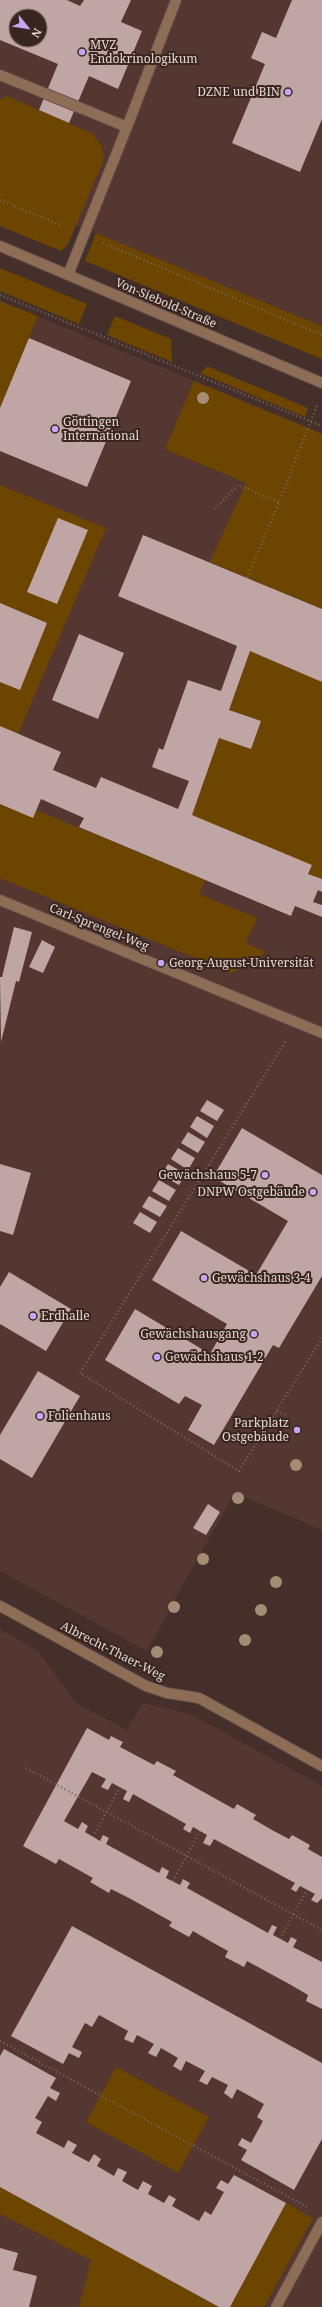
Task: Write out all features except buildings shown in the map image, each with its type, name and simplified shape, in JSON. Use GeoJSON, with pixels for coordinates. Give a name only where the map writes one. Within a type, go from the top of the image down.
{"type":"FeatureCollection","features":[{"type":"Feature","properties":{"kind":"street"},"geometry":{"type":"LineString","coordinates":[[68,275],[176,0]]}},
{"type":"Feature","properties":{"kind":"street"},"geometry":{"type":"LineString","coordinates":[[0,75],[127,127]]}},
{"type":"Feature","properties":{"kind":"street","name":"Von-Siebold-Straße"},"geometry":{"type":"LineString","coordinates":[[0,246],[322,383]]}},
{"type":"Feature","properties":{"kind":"street","name":"Carl-Sprengel-Weg"},"geometry":{"type":"LineString","coordinates":[[0,900],[322,1033]]}},
{"type":"Feature","properties":{"kind":"street","name":"Albrecht-Thaer-Weg"},"geometry":{"type":"LineString","coordinates":[[0,1606],[146,1686],[167,1693],[199,1698],[322,1766]]}},
{"type":"Feature","properties":{"kind":"street"},"geometry":{"type":"LineString","coordinates":[[276,2307],[322,2222]]}},
{"type":"Feature","properties":{"kind":"path"},"geometry":{"type":"LineString","coordinates":[[0,200],[322,334]]}},
{"type":"Feature","properties":{"kind":"path"},"geometry":{"type":"LineString","coordinates":[[0,295],[322,426]]}},
{"type":"Feature","properties":{"kind":"path"},"geometry":{"type":"LineString","coordinates":[[247,578],[320,399]]}},
{"type":"Feature","properties":{"kind":"path"},"geometry":{"type":"LineString","coordinates":[[215,509],[238,485],[279,502]]}},
{"type":"Feature","properties":{"kind":"path"},"geometry":{"type":"LineString","coordinates":[[297,1022],[80,1373],[239,1471],[322,1338]]}},
{"type":"Feature","properties":{"kind":"path"},"geometry":{"type":"LineString","coordinates":[[277,1411],[288,1416]]}},
{"type":"Feature","properties":{"kind":"path"},"geometry":{"type":"LineString","coordinates":[[26,1768],[322,1930]]}},
{"type":"Feature","properties":{"kind":"path"},"geometry":{"type":"LineString","coordinates":[[93,1837],[120,1787]]}},
{"type":"Feature","properties":{"kind":"path"},"geometry":{"type":"LineString","coordinates":[[173,1881],[200,1831]]}},
{"type":"Feature","properties":{"kind":"path"},"geometry":{"type":"LineString","coordinates":[[280,1939],[307,1890]]}},
{"type":"Feature","properties":{"kind":"path"},"geometry":{"type":"LineString","coordinates":[[0,2041],[309,2208]]}},
{"type":"Feature","properties":{"kind":"shaded area"},"geometry":{"type":"Polygon","coordinates":[[[0,0],[322,0],[322,326],[0,194],[0,0]]]}},
{"type":"Feature","properties":{"kind":"shaded area"},"geometry":{"type":"Polygon","coordinates":[[[7,96],[93,134],[101,145],[104,159],[68,244],[61,251],[0,226],[0,100],[7,96]]]}},
{"type":"Feature","properties":{"kind":"shaded area"},"geometry":{"type":"Polygon","coordinates":[[[96,233],[322,326],[322,359],[85,261],[96,233]]]}},
{"type":"Feature","properties":{"kind":"shaded area"},"geometry":{"type":"Polygon","coordinates":[[[0,268],[87,304],[79,324],[0,291],[0,268]]]}},
{"type":"Feature","properties":{"kind":"shaded area","name":"Georg-August-Universität"},"geometry":{"type":"Polygon","coordinates":[[[0,301],[322,433],[322,1530],[235,1493],[147,1651],[0,1571],[0,301]]]}},
{"type":"Feature","properties":{"kind":"shaded area"},"geometry":{"type":"Polygon","coordinates":[[[0,301],[38,316],[0,408],[0,301]]]}},
{"type":"Feature","properties":{"kind":"shaded area"},"geometry":{"type":"Polygon","coordinates":[[[115,316],[171,339],[172,362],[107,335],[115,316]]]}},
{"type":"Feature","properties":{"kind":"shaded area"},"geometry":{"type":"Polygon","coordinates":[[[207,366],[308,408],[305,417],[200,373],[207,366]]]}},
{"type":"Feature","properties":{"kind":"shaded area"},"geometry":{"type":"Polygon","coordinates":[[[194,381],[322,434],[322,609],[210,562],[246,483],[165,449],[194,381]]]}},
{"type":"Feature","properties":{"kind":"shaded area"},"geometry":{"type":"Polygon","coordinates":[[[0,485],[106,528],[18,734],[0,726],[0,485]]]}},
{"type":"Feature","properties":{"kind":"shaded area"},"geometry":{"type":"Polygon","coordinates":[[[250,651],[322,682],[322,879],[308,874],[312,865],[192,815],[219,738],[251,749],[261,721],[229,710],[250,651]]]}},
{"type":"Feature","properties":{"kind":"shaded area"},"geometry":{"type":"Polygon","coordinates":[[[0,804],[36,810],[205,880],[199,894],[257,918],[246,943],[266,952],[232,973],[0,878],[0,804]]]}},
{"type":"Feature","properties":{"kind":"shaded area"},"geometry":{"type":"Polygon","coordinates":[[[0,1629],[39,1652],[76,1703],[127,1730],[143,1703],[190,1714],[322,1786],[322,2307],[0,2307],[0,1629]]]}},
{"type":"Feature","properties":{"kind":"shaded area"},"geometry":{"type":"Polygon","coordinates":[[[116,2067],[209,2117],[178,2173],[86,2122],[116,2067]]]}},
{"type":"Feature","properties":{"kind":"shaded area"},"geometry":{"type":"Polygon","coordinates":[[[0,2187],[219,2307],[79,2307],[91,2260],[0,2214],[0,2187]]]}},
{"type":"Feature","properties":{"kind":"shaded area"},"geometry":{"type":"Polygon","coordinates":[[[286,2203],[313,2218],[264,2307],[230,2307],[286,2203]]]}},
{"type":"Feature","properties":{"kind":"place","name":"MVZ Endokrinologikum"},"geometry":{"type":"Point","coordinates":[82,52]}},
{"type":"Feature","properties":{"kind":"place","name":"DZNE und BIN"},"geometry":{"type":"Point","coordinates":[288,92]}},
{"type":"Feature","properties":{"kind":"place","name":"Göttingen International"},"geometry":{"type":"Point","coordinates":[55,429]}},
{"type":"Feature","properties":{"kind":"place","name":"Georg-August-Universität"},"geometry":{"type":"Point","coordinates":[161,963]}},
{"type":"Feature","properties":{"kind":"place","name":"Gewächshaus 5-7"},"geometry":{"type":"Point","coordinates":[265,1175]}},
{"type":"Feature","properties":{"kind":"place","name":"DNPW Ostgebäude"},"geometry":{"type":"Point","coordinates":[313,1192]}},
{"type":"Feature","properties":{"kind":"place","name":"Gewächshaus 3-4"},"geometry":{"type":"Point","coordinates":[204,1278]}},
{"type":"Feature","properties":{"kind":"place","name":"Erdhalle"},"geometry":{"type":"Point","coordinates":[33,1316]}},
{"type":"Feature","properties":{"kind":"place","name":"Gewächshausgang"},"geometry":{"type":"Point","coordinates":[254,1334]}},
{"type":"Feature","properties":{"kind":"place","name":"Gewächshaus 1-2"},"geometry":{"type":"Point","coordinates":[157,1357]}},
{"type":"Feature","properties":{"kind":"place","name":"Folienhaus"},"geometry":{"type":"Point","coordinates":[40,1416]}},
{"type":"Feature","properties":{"kind":"place","name":"Parkplatz Ostgebäude"},"geometry":{"type":"Point","coordinates":[297,1430]}}]}
